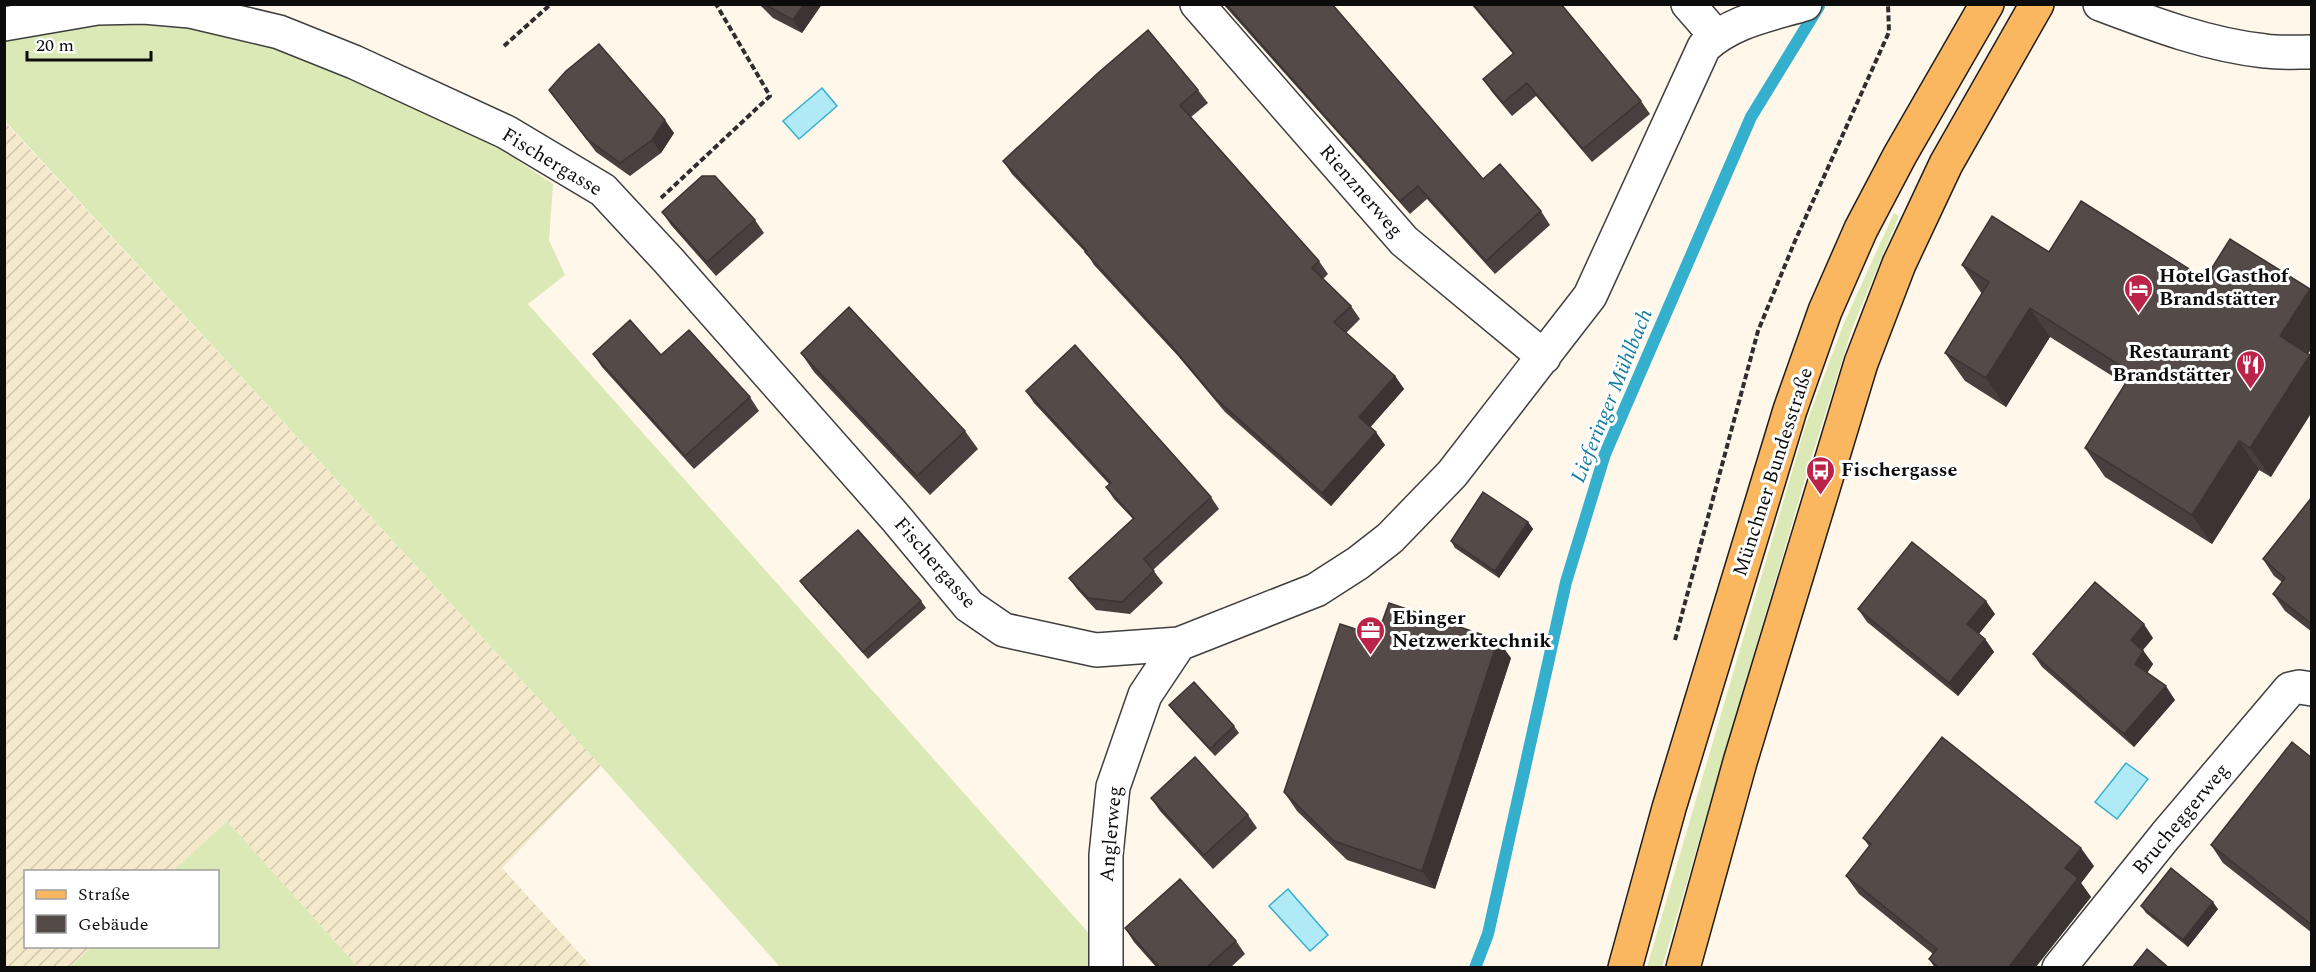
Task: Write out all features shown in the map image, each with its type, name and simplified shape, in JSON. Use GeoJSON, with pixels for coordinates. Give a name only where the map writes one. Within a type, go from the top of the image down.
{"type":"FeatureCollection","features":[{"type":"Feature","properties":{"kind":"main road","name":"Münchner Bundesstraße"},"geometry":{"type":"LineString","coordinates":[[1625,968],[1672,797],[1790,410],[1825,311],[1861,228],[1900,154],[1987,4]]}},
{"type":"Feature","properties":{"kind":"main road"},"geometry":{"type":"LineString","coordinates":[[1683,968],[1740,762],[1861,363],[1899,264],[1946,165],[2037,5]]}},
{"type":"Feature","properties":{"kind":"street","name":"Rienznerweg"},"geometry":{"type":"LineString","coordinates":[[1197,4],[1404,241],[1544,357]]}},
{"type":"Feature","properties":{"kind":"street"},"geometry":{"type":"LineString","coordinates":[[1688,4],[1716,36]]}},
{"type":"Feature","properties":{"kind":"street"},"geometry":{"type":"LineString","coordinates":[[2100,4],[2158,14],[2224,44],[2265,51],[2312,52]]}},
{"type":"Feature","properties":{"kind":"street","name":"Fischergasse"},"geometry":{"type":"LineString","coordinates":[[4,24],[97,8],[144,7],[190,11],[279,32],[354,62],[506,132],[603,190],[895,517],[969,606],[1004,630],[1096,650],[1179,644],[1316,590],[1358,563],[1390,538],[1452,474],[1590,296],[1704,47],[1716,36],[1749,20],[1802,5]]}},
{"type":"Feature","properties":{"kind":"street","name":"Anglerweg"},"geometry":{"type":"LineString","coordinates":[[1106,968],[1106,855],[1113,787],[1144,695],[1179,644]]}},
{"type":"Feature","properties":{"kind":"street","name":"Brucheggerweg"},"geometry":{"type":"LineString","coordinates":[[2059,968],[2166,835],[2290,689],[2299,687],[2312,689]]}},
{"type":"Feature","properties":{"kind":"path"},"geometry":{"type":"LineString","coordinates":[[504,46],[551,4]]}},
{"type":"Feature","properties":{"kind":"path"},"geometry":{"type":"LineString","coordinates":[[634,224],[770,96],[717,4]]}},
{"type":"Feature","properties":{"kind":"path"},"geometry":{"type":"LineString","coordinates":[[1675,640],[1758,331],[1795,241],[1889,32],[1888,4]]}},
{"type":"Feature","properties":{"kind":"shaded area"},"geometry":{"type":"Polygon","coordinates":[[[4,121],[601,766],[502,868],[592,967],[358,967],[227,821],[174,870],[24,870],[24,948],[91,948],[69,967],[5,967],[4,121]]]}},
{"type":"Feature","properties":{"kind":"green space"},"geometry":{"type":"Polygon","coordinates":[[[5,5],[241,5],[245,36],[339,63],[459,122],[553,184],[549,240],[565,275],[528,304],[1119,967],[780,967],[601,766],[5,121],[5,5]]]}},
{"type":"Feature","properties":{"kind":"green space"},"geometry":{"type":"Polygon","coordinates":[[[1894,213],[1899,216],[1853,326],[1811,459],[1662,967],[1647,967],[1806,424],[1844,323],[1894,213]]]}},
{"type":"Feature","properties":{"kind":"green space"},"geometry":{"type":"Polygon","coordinates":[[[227,821],[358,967],[69,967],[91,948],[219,948],[219,870],[174,870],[227,821]]]}},
{"type":"Feature","properties":{"kind":"water"},"geometry":{"type":"Polygon","coordinates":[[[822,88],[837,106],[799,139],[783,121],[822,88]]]}},
{"type":"Feature","properties":{"kind":"water"},"geometry":{"type":"Polygon","coordinates":[[[2126,763],[2148,779],[2117,819],[2095,802],[2126,763]]]}},
{"type":"Feature","properties":{"kind":"water"},"geometry":{"type":"Polygon","coordinates":[[[1288,889],[1328,935],[1310,951],[1269,906],[1288,889]]]}},
{"type":"Feature","properties":{"kind":"building"},"geometry":{"type":"Polygon","coordinates":[[[764,4],[804,4],[793,20],[764,4]]]}},
{"type":"Feature","properties":{"kind":"building"},"geometry":{"type":"Polygon","coordinates":[[[1226,4],[1332,4],[1483,179],[1500,164],[1541,211],[1486,261],[1418,186],[1400,201],[1226,4]]]}},
{"type":"Feature","properties":{"kind":"building"},"geometry":{"type":"Polygon","coordinates":[[[1473,4],[1561,4],[1641,101],[1583,149],[1527,83],[1503,103],[1483,79],[1514,53],[1473,4]]]}},
{"type":"Feature","properties":{"kind":"building"},"geometry":{"type":"Polygon","coordinates":[[[1148,30],[1198,90],[1180,105],[1319,261],[1312,268],[1351,306],[1334,322],[1395,376],[1359,417],[1376,432],[1322,493],[1216,399],[1169,343],[1085,252],[1087,251],[1003,161],[1148,30]]]}},
{"type":"Feature","properties":{"kind":"building"},"geometry":{"type":"Polygon","coordinates":[[[599,44],[665,120],[652,140],[620,163],[587,139],[549,90],[566,71],[599,44]]]}},
{"type":"Feature","properties":{"kind":"building"},"geometry":{"type":"Polygon","coordinates":[[[702,176],[715,176],[755,220],[707,262],[662,212],[702,176]]]}},
{"type":"Feature","properties":{"kind":"building"},"geometry":{"type":"Polygon","coordinates":[[[2081,201],[2205,279],[2230,239],[2310,289],[2280,336],[2310,355],[2250,448],[2239,441],[2192,515],[2085,448],[2132,373],[2030,308],[1986,378],[1945,353],[1989,282],[1962,265],[1992,216],[2049,252],[2081,201]]]}},
{"type":"Feature","properties":{"kind":"building"},"geometry":{"type":"Polygon","coordinates":[[[849,307],[965,431],[917,476],[801,353],[849,307]]]}},
{"type":"Feature","properties":{"kind":"building"},"geometry":{"type":"Polygon","coordinates":[[[630,320],[661,355],[689,330],[750,397],[685,456],[593,354],[630,320]]]}},
{"type":"Feature","properties":{"kind":"building"},"geometry":{"type":"Polygon","coordinates":[[[1075,345],[1211,497],[1144,559],[1154,571],[1122,602],[1088,598],[1069,578],[1134,518],[1106,487],[1111,483],[1026,391],[1075,345]]]}},
{"type":"Feature","properties":{"kind":"building"},"geometry":{"type":"Polygon","coordinates":[[[1483,492],[1528,522],[1495,571],[1451,541],[1483,492]]]}},
{"type":"Feature","properties":{"kind":"building"},"geometry":{"type":"Polygon","coordinates":[[[2312,497],[2312,624],[2273,594],[2285,578],[2263,559],[2312,497]]]}},
{"type":"Feature","properties":{"kind":"building"},"geometry":{"type":"Polygon","coordinates":[[[858,530],[921,601],[863,652],[800,581],[858,530]]]}},
{"type":"Feature","properties":{"kind":"building"},"geometry":{"type":"Polygon","coordinates":[[[1912,542],[1986,601],[1967,624],[1985,639],[1949,683],[1858,609],[1912,542]]]}},
{"type":"Feature","properties":{"kind":"building"},"geometry":{"type":"Polygon","coordinates":[[[2095,582],[2144,624],[2131,640],[2143,651],[2135,664],[2166,686],[2124,734],[2033,654],[2095,582]]]}},
{"type":"Feature","properties":{"kind":"building"},"geometry":{"type":"Polygon","coordinates":[[[1389,603],[1498,640],[1422,871],[1334,841],[1284,792],[1340,624],[1377,636],[1389,603]]]}},
{"type":"Feature","properties":{"kind":"building"},"geometry":{"type":"Polygon","coordinates":[[[1194,682],[1234,726],[1210,749],[1169,705],[1194,682]]]}},
{"type":"Feature","properties":{"kind":"building"},"geometry":{"type":"Polygon","coordinates":[[[1942,737],[2081,848],[2065,868],[2078,878],[2008,968],[1939,968],[1929,959],[1937,949],[1846,876],[1871,844],[1863,838],[1942,737]]]}},
{"type":"Feature","properties":{"kind":"building"},"geometry":{"type":"Polygon","coordinates":[[[2292,742],[2312,758],[2312,925],[2211,845],[2292,742]]]}},
{"type":"Feature","properties":{"kind":"building"},"geometry":{"type":"Polygon","coordinates":[[[1195,757],[1248,815],[1204,855],[1151,798],[1195,757]]]}},
{"type":"Feature","properties":{"kind":"building"},"geometry":{"type":"Polygon","coordinates":[[[2171,868],[2213,902],[2183,940],[2141,906],[2171,868]]]}},
{"type":"Feature","properties":{"kind":"building"},"geometry":{"type":"Polygon","coordinates":[[[1180,879],[1236,941],[1206,968],[1160,968],[1125,928],[1180,879]]]}},
{"type":"Feature","properties":{"kind":"building"},"geometry":{"type":"Polygon","coordinates":[[[2147,949],[2169,968],[2132,968],[2147,949]]]}},
{"type":"Feature","properties":{"kind":"waterway","name":"Lieferinger Mühlbach"},"geometry":{"type":"LineString","coordinates":[[1475,968],[1488,934],[1566,582],[1605,454],[1751,117],[1819,6]]}},
{"type":"Feature","properties":{"kind":"place","name":"Hotel Gasthof Brandstätter"},"geometry":{"type":"Point","coordinates":[2138,314]}},
{"type":"Feature","properties":{"kind":"place","name":"Restaurant Brandstätter"},"geometry":{"type":"Point","coordinates":[2251,390]}},
{"type":"Feature","properties":{"kind":"place","name":"Fischergasse"},"geometry":{"type":"Point","coordinates":[1820,496]}},
{"type":"Feature","properties":{"kind":"place","name":"Ebinger Netzwerktechnik"},"geometry":{"type":"Point","coordinates":[1371,656]}}]}
